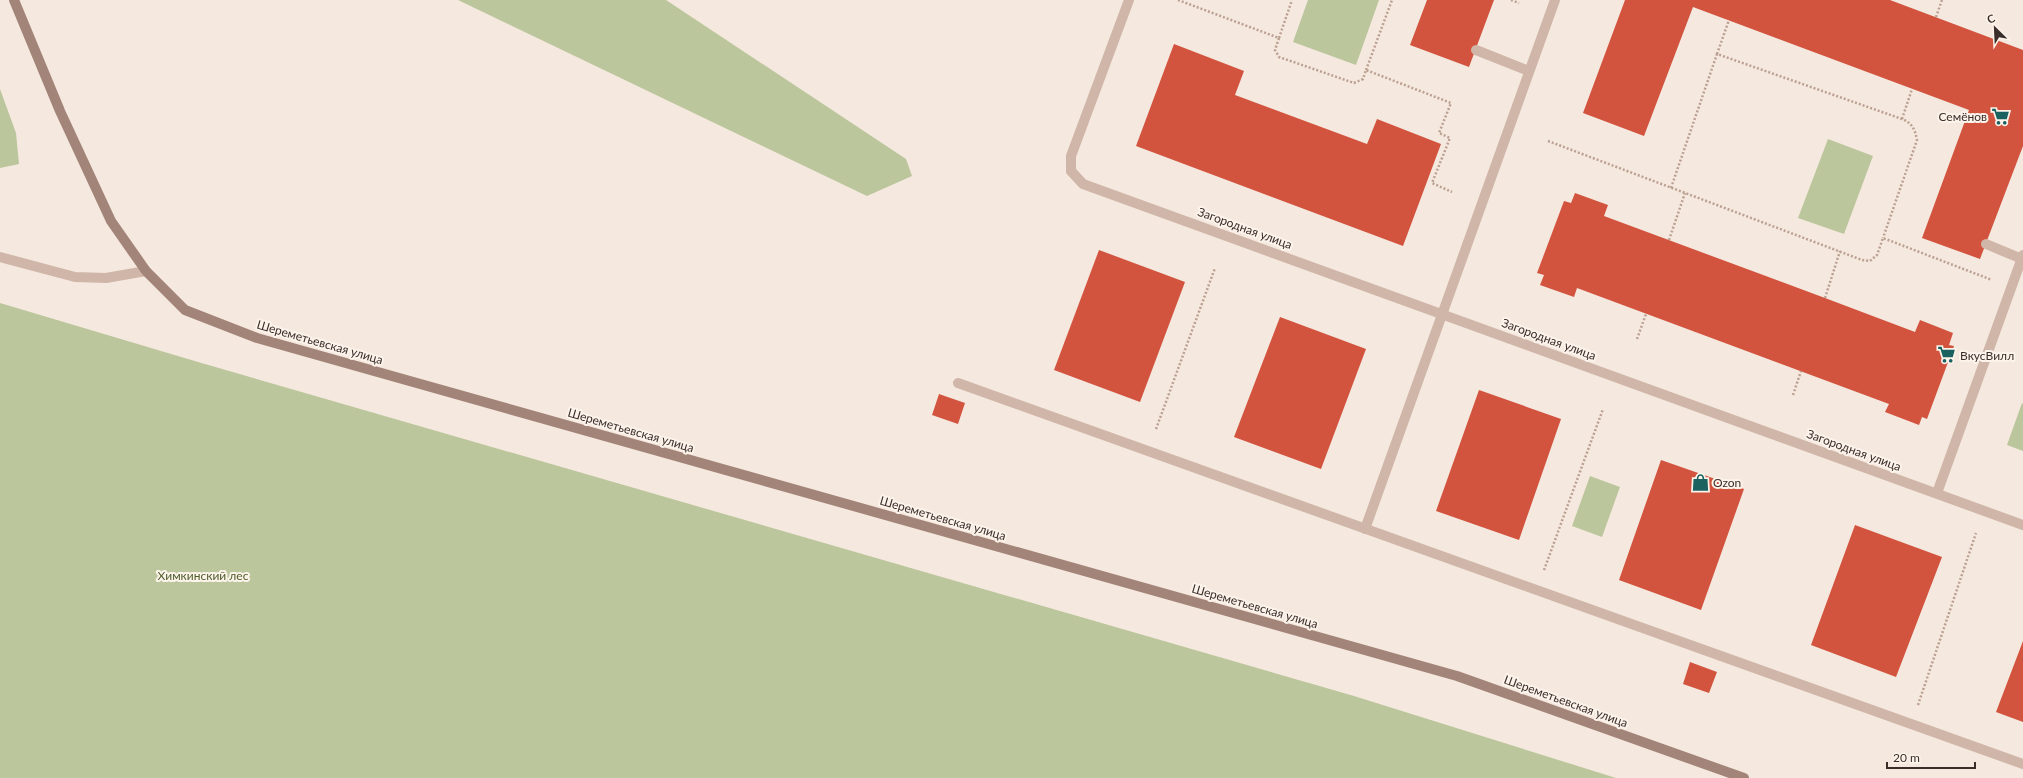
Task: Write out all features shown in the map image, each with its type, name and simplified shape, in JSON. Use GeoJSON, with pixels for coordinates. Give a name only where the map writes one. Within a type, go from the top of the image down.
{"type":"FeatureCollection","features":[{"type":"Feature","properties":{"kind":"main road","name":"Шереметьевская улица"},"geometry":{"type":"LineString","coordinates":[[14,0],[60,111],[111,221],[146,270],[185,310],[257,338],[1457,676],[1744,778]]}},
{"type":"Feature","properties":{"kind":"street","name":"Загородная улица"},"geometry":{"type":"LineString","coordinates":[[1129,0],[1071,156],[1071,171],[1083,184],[2023,525]]}},
{"type":"Feature","properties":{"kind":"street"},"geometry":{"type":"LineString","coordinates":[[1365,529],[1555,0]]}},
{"type":"Feature","properties":{"kind":"street"},"geometry":{"type":"LineString","coordinates":[[1476,50],[1529,71]]}},
{"type":"Feature","properties":{"kind":"street"},"geometry":{"type":"LineString","coordinates":[[1937,493],[2022,257],[1986,244]]}},
{"type":"Feature","properties":{"kind":"street"},"geometry":{"type":"LineString","coordinates":[[0,257],[75,278],[106,278],[146,270]]}},
{"type":"Feature","properties":{"kind":"street"},"geometry":{"type":"LineString","coordinates":[[958,383],[2023,764]]}},
{"type":"Feature","properties":{"kind":"path"},"geometry":{"type":"LineString","coordinates":[[1178,0],[1279,38]]}},
{"type":"Feature","properties":{"kind":"path"},"geometry":{"type":"LineString","coordinates":[[1292,0],[1275,50],[1279,57],[1354,83],[1363,79],[1392,0]]}},
{"type":"Feature","properties":{"kind":"path"},"geometry":{"type":"LineString","coordinates":[[1511,0],[1519,3]]}},
{"type":"Feature","properties":{"kind":"path"},"geometry":{"type":"LineString","coordinates":[[1936,18],[1942,0]]}},
{"type":"Feature","properties":{"kind":"path"},"geometry":{"type":"LineString","coordinates":[[1672,188],[1729,20]]}},
{"type":"Feature","properties":{"kind":"path"},"geometry":{"type":"LineString","coordinates":[[1548,141],[1862,260],[1870,261],[1877,255],[1883,238],[1916,140],[1915,130],[1902,119],[1717,54]]}},
{"type":"Feature","properties":{"kind":"path"},"geometry":{"type":"LineString","coordinates":[[1366,70],[1451,103],[1439,133],[1450,138],[1432,183],[1452,192]]}},
{"type":"Feature","properties":{"kind":"path"},"geometry":{"type":"LineString","coordinates":[[1902,119],[1912,89]]}},
{"type":"Feature","properties":{"kind":"path"},"geometry":{"type":"LineString","coordinates":[[1669,240],[1685,192]]}},
{"type":"Feature","properties":{"kind":"path"},"geometry":{"type":"LineString","coordinates":[[1883,238],[1992,280]]}},
{"type":"Feature","properties":{"kind":"path"},"geometry":{"type":"LineString","coordinates":[[1825,298],[1840,251]]}},
{"type":"Feature","properties":{"kind":"path"},"geometry":{"type":"LineString","coordinates":[[1156,429],[1215,268]]}},
{"type":"Feature","properties":{"kind":"path"},"geometry":{"type":"LineString","coordinates":[[1637,339],[1646,314]]}},
{"type":"Feature","properties":{"kind":"path"},"geometry":{"type":"LineString","coordinates":[[1793,395],[1801,372]]}},
{"type":"Feature","properties":{"kind":"path"},"geometry":{"type":"LineString","coordinates":[[1544,570],[1604,409]]}},
{"type":"Feature","properties":{"kind":"path"},"geometry":{"type":"LineString","coordinates":[[1918,705],[1976,533]]}},
{"type":"Feature","properties":{"kind":"green space"},"geometry":{"type":"Polygon","coordinates":[[[458,0],[666,0],[906,159],[912,176],[867,196],[458,0]]]}},
{"type":"Feature","properties":{"kind":"green space"},"geometry":{"type":"Polygon","coordinates":[[[1308,0],[1379,0],[1356,65],[1293,42],[1308,0]]]}},
{"type":"Feature","properties":{"kind":"green space"},"geometry":{"type":"Polygon","coordinates":[[[0,89],[16,133],[19,164],[0,168],[0,89]]]}},
{"type":"Feature","properties":{"kind":"green space"},"geometry":{"type":"Polygon","coordinates":[[[1828,139],[1873,156],[1844,234],[1798,218],[1828,139]]]}},
{"type":"Feature","properties":{"kind":"green space","name":"Химкинский лес"},"geometry":{"type":"Polygon","coordinates":[[[0,303],[198,362],[1354,696],[1616,778],[0,778],[0,303]]]}},
{"type":"Feature","properties":{"kind":"green space"},"geometry":{"type":"Polygon","coordinates":[[[2022,403],[2023,404],[2023,451],[2007,445],[2022,403]]]}},
{"type":"Feature","properties":{"kind":"green space"},"geometry":{"type":"Polygon","coordinates":[[[1590,476],[1620,487],[1602,537],[1572,526],[1590,476]]]}},
{"type":"Feature","properties":{"kind":"building"},"geometry":{"type":"Polygon","coordinates":[[[1427,0],[1494,0],[1469,67],[1410,45],[1427,0]]]}},
{"type":"Feature","properties":{"kind":"building"},"geometry":{"type":"Polygon","coordinates":[[[1625,0],[1890,0],[2023,50],[2023,146],[1980,259],[1922,238],[1969,110],[1693,7],[1644,136],[1583,113],[1625,0]]]}},
{"type":"Feature","properties":{"kind":"building"},"geometry":{"type":"Polygon","coordinates":[[[1174,44],[1244,71],[1235,95],[1367,144],[1377,119],[1441,144],[1403,246],[1136,146],[1174,44]]]}},
{"type":"Feature","properties":{"kind":"building"},"geometry":{"type":"Polygon","coordinates":[[[1575,193],[1608,205],[1604,216],[1915,332],[1920,320],[1953,333],[1949,345],[1954,346],[1927,419],[1922,417],[1919,425],[1885,412],[1889,404],[1577,288],[1574,297],[1540,285],[1544,275],[1537,273],[1564,201],[1571,203],[1575,193]]]}},
{"type":"Feature","properties":{"kind":"building"},"geometry":{"type":"Polygon","coordinates":[[[1099,250],[1185,282],[1140,402],[1054,370],[1099,250]]]}},
{"type":"Feature","properties":{"kind":"building"},"geometry":{"type":"Polygon","coordinates":[[[1280,317],[1366,349],[1321,469],[1234,437],[1280,317]]]}},
{"type":"Feature","properties":{"kind":"building"},"geometry":{"type":"Polygon","coordinates":[[[1479,390],[1561,419],[1519,540],[1436,511],[1479,390]]]}},
{"type":"Feature","properties":{"kind":"building"},"geometry":{"type":"Polygon","coordinates":[[[939,394],[965,403],[958,424],[932,415],[939,394]]]}},
{"type":"Feature","properties":{"kind":"building"},"geometry":{"type":"Polygon","coordinates":[[[1661,460],[1744,489],[1701,610],[1619,580],[1661,460]]]}},
{"type":"Feature","properties":{"kind":"building"},"geometry":{"type":"Polygon","coordinates":[[[1855,525],[1942,557],[1896,677],[1811,645],[1855,525]]]}},
{"type":"Feature","properties":{"kind":"building"},"geometry":{"type":"Polygon","coordinates":[[[2023,641],[2023,722],[1996,712],[2023,641]]]}},
{"type":"Feature","properties":{"kind":"building"},"geometry":{"type":"Polygon","coordinates":[[[1690,662],[1717,672],[1709,693],[1683,684],[1690,662]]]}},
{"type":"Feature","properties":{"kind":"place","name":"Семёнов"},"geometry":{"type":"Point","coordinates":[2000,116]}},
{"type":"Feature","properties":{"kind":"place","name":"ВкусВилл"},"geometry":{"type":"Point","coordinates":[1947,355]}},
{"type":"Feature","properties":{"kind":"place","name":"Ozon"},"geometry":{"type":"Point","coordinates":[1700,482]}}]}
